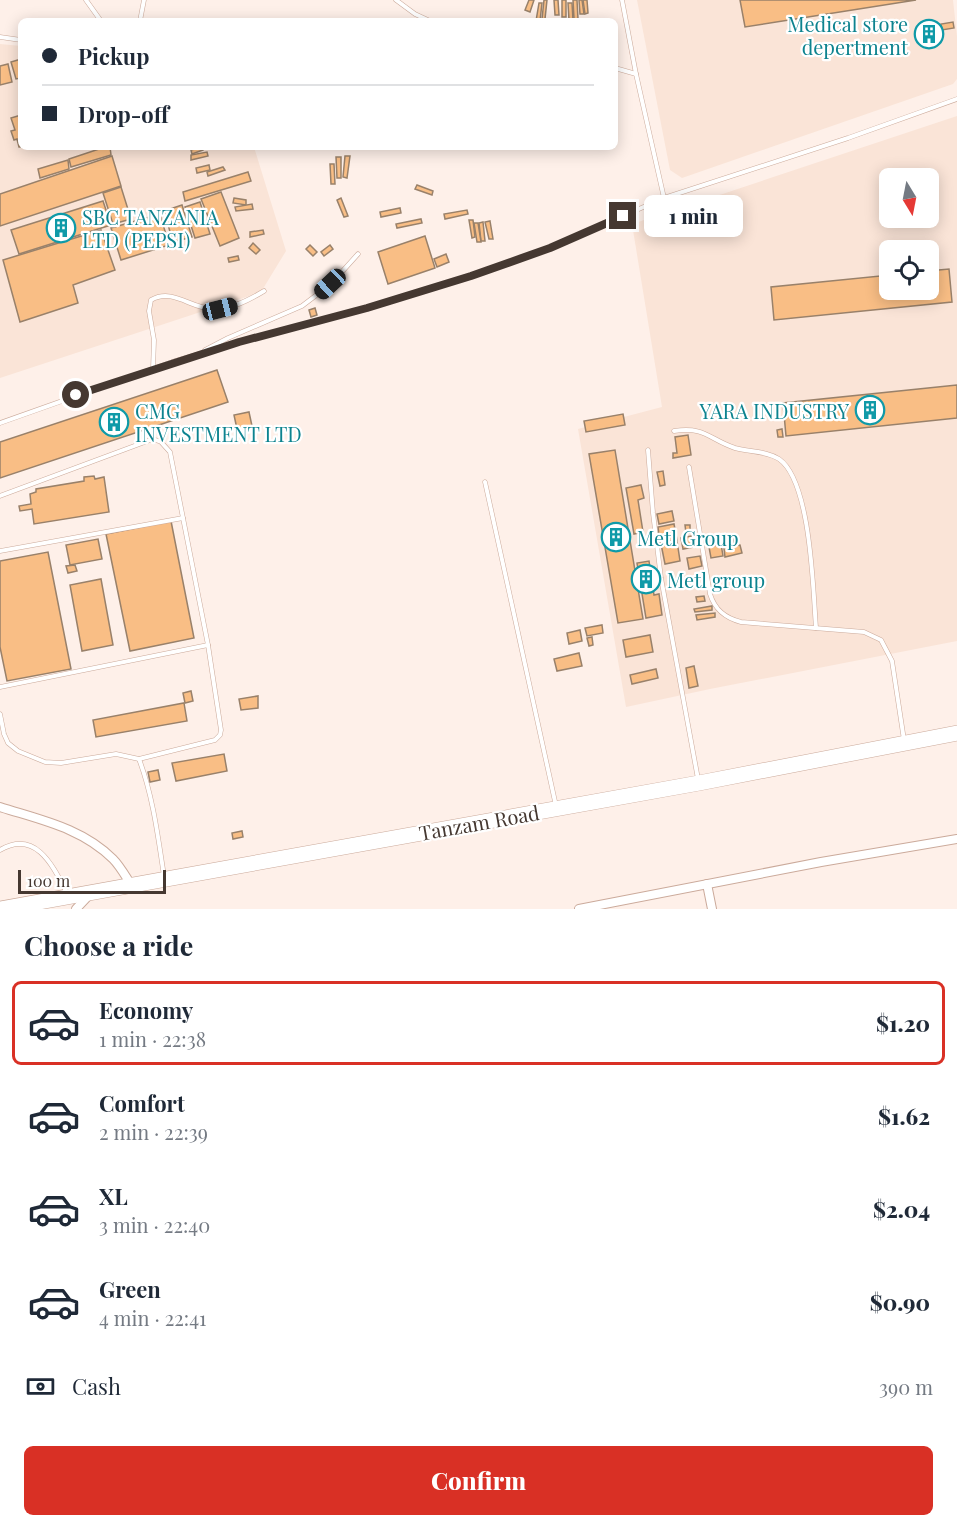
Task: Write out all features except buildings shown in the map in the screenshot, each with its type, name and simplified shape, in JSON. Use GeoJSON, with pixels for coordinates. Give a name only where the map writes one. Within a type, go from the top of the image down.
{"type":"FeatureCollection","features":[{"type":"Feature","properties":{"kind":"highway","name":"Tanzam Road"},"geometry":{"type":"LineString","coordinates":[[0,909],[72,903],[92,893],[699,783],[957,733]]}},
{"type":"Feature","properties":{"kind":"street"},"geometry":{"type":"LineString","coordinates":[[0,807],[64,827],[86,837],[115,861],[132,886]]}},
{"type":"Feature","properties":{"kind":"street"},"geometry":{"type":"LineString","coordinates":[[579,909],[957,838]]}},
{"type":"Feature","properties":{"kind":"street"},"geometry":{"type":"LineString","coordinates":[[707,884],[712,909]]}},
{"type":"Feature","properties":{"kind":"lane"},"geometry":{"type":"LineString","coordinates":[[86,0],[99,18]]}},
{"type":"Feature","properties":{"kind":"lane"},"geometry":{"type":"LineString","coordinates":[[141,18],[144,0]]}},
{"type":"Feature","properties":{"kind":"lane"},"geometry":{"type":"LineString","coordinates":[[396,0],[424,18]]}},
{"type":"Feature","properties":{"kind":"lane"},"geometry":{"type":"LineString","coordinates":[[622,0],[664,198]]}},
{"type":"Feature","properties":{"kind":"lane"},"geometry":{"type":"LineString","coordinates":[[0,37],[18,40]]}},
{"type":"Feature","properties":{"kind":"lane"},"geometry":{"type":"LineString","coordinates":[[618,70],[636,74]]}},
{"type":"Feature","properties":{"kind":"lane"},"geometry":{"type":"LineString","coordinates":[[0,423],[200,354],[377,305],[471,276],[550,248],[664,198],[848,138],[957,99]]}},
{"type":"Feature","properties":{"kind":"lane"},"geometry":{"type":"LineString","coordinates":[[200,354],[228,338],[302,306],[330,284],[358,254]]}},
{"type":"Feature","properties":{"kind":"lane"},"geometry":{"type":"LineString","coordinates":[[153,369],[154,340],[149,311],[151,300],[157,296],[167,295],[200,307],[214,309],[244,302],[264,291]]}},
{"type":"Feature","properties":{"kind":"lane"},"geometry":{"type":"LineString","coordinates":[[675,431],[688,429],[703,432],[733,447],[771,455],[782,461],[794,475],[801,497],[808,536],[816,628]]}},
{"type":"Feature","properties":{"kind":"lane"},"geometry":{"type":"LineString","coordinates":[[0,496],[153,439],[162,442],[170,452],[208,645],[220,719],[220,735],[215,740],[139,759],[116,754],[61,763],[45,762],[18,751],[8,742],[0,714]]}},
{"type":"Feature","properties":{"kind":"lane"},"geometry":{"type":"LineString","coordinates":[[648,450],[652,513],[661,578],[699,783]]}},
{"type":"Feature","properties":{"kind":"lane"},"geometry":{"type":"LineString","coordinates":[[689,467],[710,594],[715,606],[725,616],[741,622],[864,632],[881,640],[892,661],[904,743]]}},
{"type":"Feature","properties":{"kind":"lane"},"geometry":{"type":"LineString","coordinates":[[485,482],[556,808]]}},
{"type":"Feature","properties":{"kind":"lane"},"geometry":{"type":"LineString","coordinates":[[0,550],[183,518]]}},
{"type":"Feature","properties":{"kind":"lane"},"geometry":{"type":"LineString","coordinates":[[0,687],[208,645]]}},
{"type":"Feature","properties":{"kind":"lane"},"geometry":{"type":"LineString","coordinates":[[139,759],[165,880]]}},
{"type":"Feature","properties":{"kind":"lane"},"geometry":{"type":"LineString","coordinates":[[0,850],[13,843],[28,845],[42,853],[52,863],[72,903]]}},
{"type":"Feature","properties":{"kind":"shaded area"},"geometry":{"type":"Polygon","coordinates":[[[637,0],[953,0],[957,36],[957,79],[953,84],[682,178],[670,170],[637,0]]]}},
{"type":"Feature","properties":{"kind":"shaded area"},"geometry":{"type":"Polygon","coordinates":[[[0,44],[18,46],[18,150],[255,150],[286,251],[261,292],[0,378],[0,44]]]}},
{"type":"Feature","properties":{"kind":"shaded area"},"geometry":{"type":"Polygon","coordinates":[[[957,116],[957,641],[626,707],[578,429],[662,407],[632,224],[957,116]]]}},
{"type":"Feature","properties":{"kind":"place","name":"Medical store depertment"},"geometry":{"type":"Point","coordinates":[929,34]}},
{"type":"Feature","properties":{"kind":"place","name":"SBC TANZANIA LTD (PEPSI)"},"geometry":{"type":"Point","coordinates":[61,228]}},
{"type":"Feature","properties":{"kind":"place","name":"YARA INDUSTRY"},"geometry":{"type":"Point","coordinates":[870,410]}},
{"type":"Feature","properties":{"kind":"place","name":"CMG INVESTMENT LTD"},"geometry":{"type":"Point","coordinates":[114,422]}},
{"type":"Feature","properties":{"kind":"place","name":"Metl Group"},"geometry":{"type":"Point","coordinates":[616,537]}},
{"type":"Feature","properties":{"kind":"place","name":"Metl group"},"geometry":{"type":"Point","coordinates":[646,579]}},
{"type":"Feature","properties":{"kind":"route"},"geometry":{"type":"LineString","coordinates":[[76,395],[239,342],[416,294],[550,248],[623,216]]}}]}
